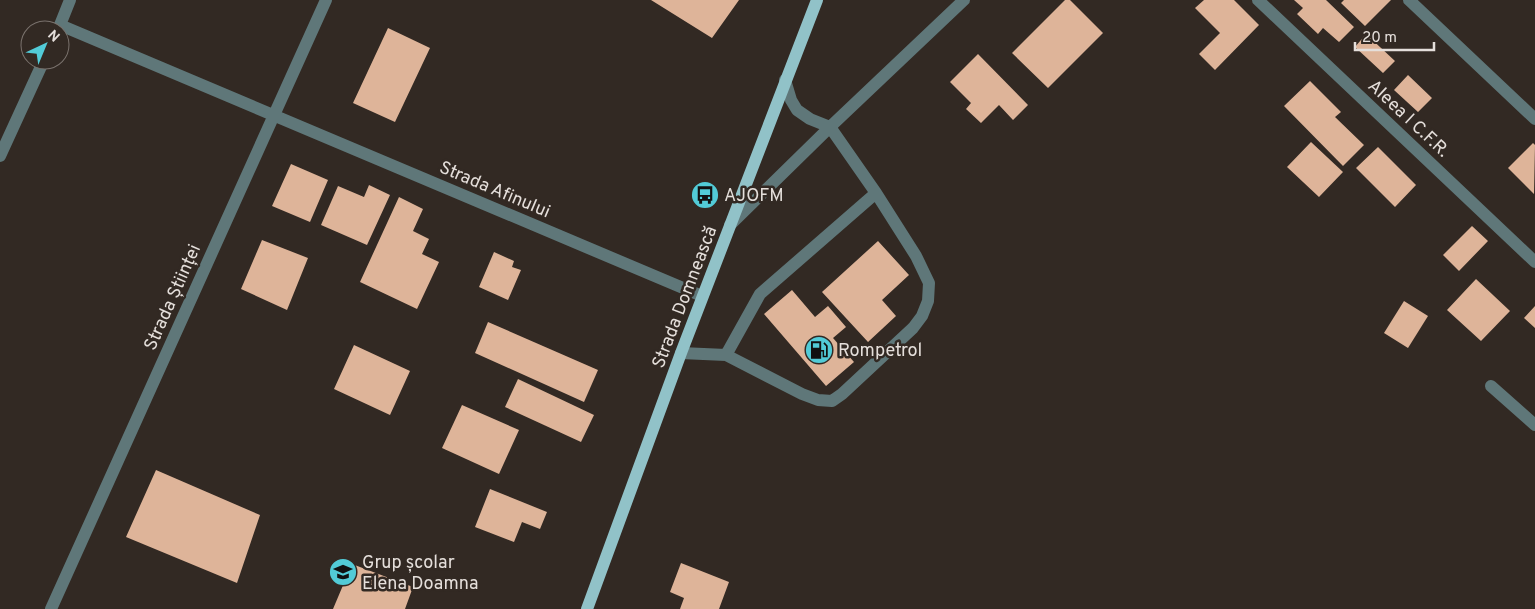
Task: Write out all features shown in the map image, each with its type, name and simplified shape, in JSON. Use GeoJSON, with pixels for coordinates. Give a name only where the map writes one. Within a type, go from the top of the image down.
{"type":"FeatureCollection","features":[{"type":"Feature","properties":{"kind":"main road","name":"Strada Domnească"},"geometry":{"type":"LineString","coordinates":[[588,609],[680,353],[817,0]]}},
{"type":"Feature","properties":{"kind":"street"},"geometry":{"type":"LineString","coordinates":[[62,20],[70,0]]}},
{"type":"Feature","properties":{"kind":"street","name":"Strada Științei"},"geometry":{"type":"LineString","coordinates":[[51,609],[326,0]]}},
{"type":"Feature","properties":{"kind":"street"},"geometry":{"type":"LineString","coordinates":[[730,225],[964,0]]}},
{"type":"Feature","properties":{"kind":"street","name":"Aleea I C.F.R."},"geometry":{"type":"LineString","coordinates":[[1258,0],[1535,262]]}},
{"type":"Feature","properties":{"kind":"street"},"geometry":{"type":"LineString","coordinates":[[1409,0],[1535,119]]}},
{"type":"Feature","properties":{"kind":"street","name":"Strada Afinului"},"geometry":{"type":"LineString","coordinates":[[70,32],[274,114],[702,296]]}},
{"type":"Feature","properties":{"kind":"street"},"geometry":{"type":"LineString","coordinates":[[0,156],[39,70]]}},
{"type":"Feature","properties":{"kind":"street"},"geometry":{"type":"LineString","coordinates":[[680,353],[726,355],[802,394],[818,400],[832,401],[913,328],[922,316],[928,301],[929,283],[916,256],[876,193],[830,127],[810,119],[797,110],[791,100],[785,80]]}},
{"type":"Feature","properties":{"kind":"street"},"geometry":{"type":"LineString","coordinates":[[726,355],[760,294],[876,193]]}},
{"type":"Feature","properties":{"kind":"street"},"geometry":{"type":"LineString","coordinates":[[1491,386],[1535,425]]}},
{"type":"Feature","properties":{"kind":"building"},"geometry":{"type":"Polygon","coordinates":[[[651,0],[739,0],[712,38],[651,0]]]}},
{"type":"Feature","properties":{"kind":"building"},"geometry":{"type":"Polygon","coordinates":[[[1065,0],[1070,0],[1103,33],[1048,88],[1012,53],[1065,0]]]}},
{"type":"Feature","properties":{"kind":"building"},"geometry":{"type":"Polygon","coordinates":[[[1204,0],[1234,0],[1259,25],[1215,70],[1199,54],[1220,33],[1195,8],[1204,0]]]}},
{"type":"Feature","properties":{"kind":"building"},"geometry":{"type":"Polygon","coordinates":[[[1294,0],[1326,0],[1354,27],[1339,42],[1323,28],[1318,34],[1297,14],[1303,8],[1294,0]]]}},
{"type":"Feature","properties":{"kind":"building"},"geometry":{"type":"Polygon","coordinates":[[[1344,0],[1391,0],[1365,26],[1341,3],[1344,0]]]}},
{"type":"Feature","properties":{"kind":"building"},"geometry":{"type":"Polygon","coordinates":[[[388,28],[430,48],[395,122],[353,103],[388,28]]]}},
{"type":"Feature","properties":{"kind":"building"},"geometry":{"type":"Polygon","coordinates":[[[1366,34],[1395,61],[1383,73],[1355,47],[1366,34]]]}},
{"type":"Feature","properties":{"kind":"building"},"geometry":{"type":"Polygon","coordinates":[[[978,54],[1028,105],[1013,120],[999,105],[981,123],[966,109],[971,103],[950,82],[978,54]]]}},
{"type":"Feature","properties":{"kind":"building"},"geometry":{"type":"Polygon","coordinates":[[[1408,75],[1432,98],[1418,112],[1394,90],[1408,75]]]}},
{"type":"Feature","properties":{"kind":"building"},"geometry":{"type":"Polygon","coordinates":[[[1310,81],[1341,112],[1335,117],[1364,145],[1343,166],[1284,106],[1310,81]]]}},
{"type":"Feature","properties":{"kind":"building"},"geometry":{"type":"Polygon","coordinates":[[[1311,142],[1343,172],[1319,197],[1287,167],[1311,142]]]}},
{"type":"Feature","properties":{"kind":"building"},"geometry":{"type":"Polygon","coordinates":[[[1533,143],[1535,145],[1534,194],[1508,168],[1533,143]]]}},
{"type":"Feature","properties":{"kind":"building"},"geometry":{"type":"Polygon","coordinates":[[[1378,147],[1416,185],[1395,207],[1356,168],[1378,147]]]}},
{"type":"Feature","properties":{"kind":"building"},"geometry":{"type":"Polygon","coordinates":[[[291,164],[328,180],[310,222],[272,206],[291,164]]]}},
{"type":"Feature","properties":{"kind":"building"},"geometry":{"type":"Polygon","coordinates":[[[369,185],[390,195],[367,245],[321,225],[338,186],[364,197],[369,185]]]}},
{"type":"Feature","properties":{"kind":"building"},"geometry":{"type":"Polygon","coordinates":[[[399,197],[423,209],[413,231],[429,239],[422,254],[439,262],[417,309],[360,282],[399,197]]]}},
{"type":"Feature","properties":{"kind":"building"},"geometry":{"type":"Polygon","coordinates":[[[1472,226],[1488,241],[1459,271],[1443,255],[1472,226]]]}},
{"type":"Feature","properties":{"kind":"building"},"geometry":{"type":"Polygon","coordinates":[[[262,240],[308,258],[287,310],[241,289],[262,240]]]}},
{"type":"Feature","properties":{"kind":"building"},"geometry":{"type":"Polygon","coordinates":[[[878,241],[909,275],[882,300],[896,316],[868,342],[822,292],[878,241]]]}},
{"type":"Feature","properties":{"kind":"building"},"geometry":{"type":"Polygon","coordinates":[[[494,252],[514,261],[512,267],[521,270],[508,300],[479,287],[494,252]]]}},
{"type":"Feature","properties":{"kind":"building"},"geometry":{"type":"Polygon","coordinates":[[[1476,279],[1510,311],[1481,341],[1447,310],[1476,279]]]}},
{"type":"Feature","properties":{"kind":"building"},"geometry":{"type":"Polygon","coordinates":[[[792,290],[815,317],[828,306],[846,327],[833,338],[854,362],[826,386],[764,314],[792,290]]]}},
{"type":"Feature","properties":{"kind":"building"},"geometry":{"type":"Polygon","coordinates":[[[1404,301],[1428,316],[1408,348],[1384,333],[1404,301]]]}},
{"type":"Feature","properties":{"kind":"building"},"geometry":{"type":"Polygon","coordinates":[[[1535,306],[1535,328],[1524,318],[1535,306]]]}},
{"type":"Feature","properties":{"kind":"building"},"geometry":{"type":"Polygon","coordinates":[[[488,322],[598,370],[584,402],[475,353],[488,322]]]}},
{"type":"Feature","properties":{"kind":"building"},"geometry":{"type":"Polygon","coordinates":[[[354,345],[410,371],[390,415],[334,389],[354,345]]]}},
{"type":"Feature","properties":{"kind":"building"},"geometry":{"type":"Polygon","coordinates":[[[518,379],[594,415],[581,442],[505,407],[518,379]]]}},
{"type":"Feature","properties":{"kind":"building"},"geometry":{"type":"Polygon","coordinates":[[[462,405],[519,430],[499,474],[442,448],[462,405]]]}},
{"type":"Feature","properties":{"kind":"building"},"geometry":{"type":"Polygon","coordinates":[[[156,470],[260,515],[237,583],[126,537],[156,470]]]}},
{"type":"Feature","properties":{"kind":"building"},"geometry":{"type":"Polygon","coordinates":[[[490,489],[547,512],[540,529],[522,522],[514,542],[475,527],[490,489]]]}},
{"type":"Feature","properties":{"kind":"building"},"geometry":{"type":"Polygon","coordinates":[[[681,563],[729,582],[719,609],[680,609],[684,598],[670,592],[681,563]]]}},
{"type":"Feature","properties":{"kind":"building"},"geometry":{"type":"Polygon","coordinates":[[[352,564],[413,587],[405,609],[333,609],[352,564]]]}},
{"type":"Feature","properties":{"kind":"place","name":"AJOFM"},"geometry":{"type":"Point","coordinates":[705,195]}},
{"type":"Feature","properties":{"kind":"place","name":"Rompetrol"},"geometry":{"type":"Point","coordinates":[819,350]}},
{"type":"Feature","properties":{"kind":"place","name":"Grup școlar Elena Doamna"},"geometry":{"type":"Point","coordinates":[343,572]}}]}
